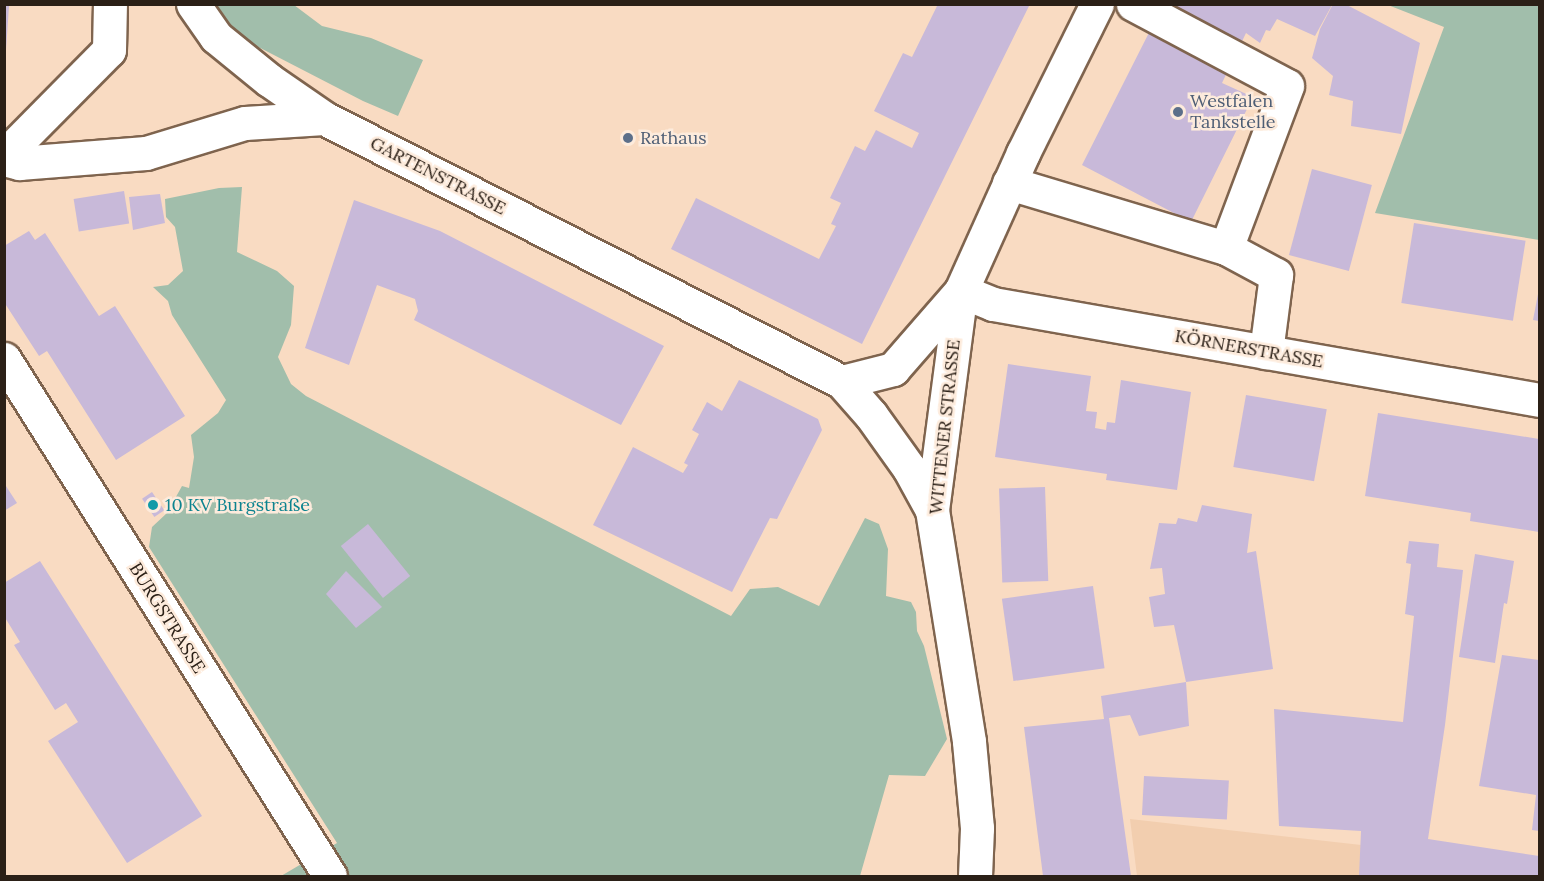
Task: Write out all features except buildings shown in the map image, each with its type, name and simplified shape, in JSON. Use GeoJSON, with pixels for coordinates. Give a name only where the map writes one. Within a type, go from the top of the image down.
{"type":"FeatureCollection","features":[{"type":"Feature","properties":{"kind":"main road"},"geometry":{"type":"LineString","coordinates":[[110,4],[109,50],[4,158],[19,163],[147,153],[245,123],[324,118]]}},
{"type":"Feature","properties":{"kind":"main road","name":"GARTENSTRASSE"},"geometry":{"type":"LineString","coordinates":[[193,4],[216,37],[269,80],[324,118],[842,382],[871,415],[909,468],[932,510]]}},
{"type":"Feature","properties":{"kind":"main road","name":"WITTENER STRASSE"},"geometry":{"type":"LineString","coordinates":[[975,876],[977,828],[969,741],[932,510],[961,291],[1009,183],[1097,4]]}},
{"type":"Feature","properties":{"kind":"main road"},"geometry":{"type":"LineString","coordinates":[[1133,4],[1287,86],[1226,248]]}},
{"type":"Feature","properties":{"kind":"main road"},"geometry":{"type":"LineString","coordinates":[[1009,183],[1226,248],[1276,275],[1266,352]]}},
{"type":"Feature","properties":{"kind":"main road"},"geometry":{"type":"LineString","coordinates":[[842,382],[893,369],[961,291]]}},
{"type":"Feature","properties":{"kind":"main road","name":"KÖRNERSTRASSE"},"geometry":{"type":"LineString","coordinates":[[961,291],[993,304],[1539,400]]}},
{"type":"Feature","properties":{"kind":"main road","name":"BURGSTRASSE"},"geometry":{"type":"LineString","coordinates":[[4,359],[330,876]]}},
{"type":"Feature","properties":{"kind":"shaded area"},"geometry":{"type":"Polygon","coordinates":[[[1130,819],[1539,865],[1539,876],[1137,876],[1130,819]]]}},
{"type":"Feature","properties":{"kind":"green space"},"geometry":{"type":"Polygon","coordinates":[[[217,5],[294,5],[322,26],[371,38],[423,60],[398,116],[363,101],[239,37],[217,5]]]}},
{"type":"Feature","properties":{"kind":"green space"},"geometry":{"type":"Polygon","coordinates":[[[1388,5],[1539,5],[1539,240],[1375,213],[1444,27],[1388,5]]]}},
{"type":"Feature","properties":{"kind":"green space"},"geometry":{"type":"Polygon","coordinates":[[[242,187],[237,252],[277,271],[294,286],[291,325],[278,357],[291,384],[306,396],[731,616],[750,589],[778,587],[819,606],[865,518],[879,524],[888,549],[886,596],[911,602],[916,612],[917,631],[924,646],[947,739],[925,776],[889,775],[860,876],[281,876],[337,843],[149,547],[152,527],[167,513],[182,486],[189,488],[194,457],[191,435],[218,413],[226,400],[172,315],[168,301],[153,287],[168,285],[183,271],[175,227],[166,217],[165,199],[219,188],[242,187]]]}},
{"type":"Feature","properties":{"kind":"place","name":"Westfalen Tankstelle"},"geometry":{"type":"Point","coordinates":[1178,112]}},
{"type":"Feature","properties":{"kind":"place","name":"Rathaus"},"geometry":{"type":"Point","coordinates":[628,138]}},
{"type":"Feature","properties":{"kind":"place","name":"10 KV Burgstraße"},"geometry":{"type":"Point","coordinates":[153,505]}}]}
